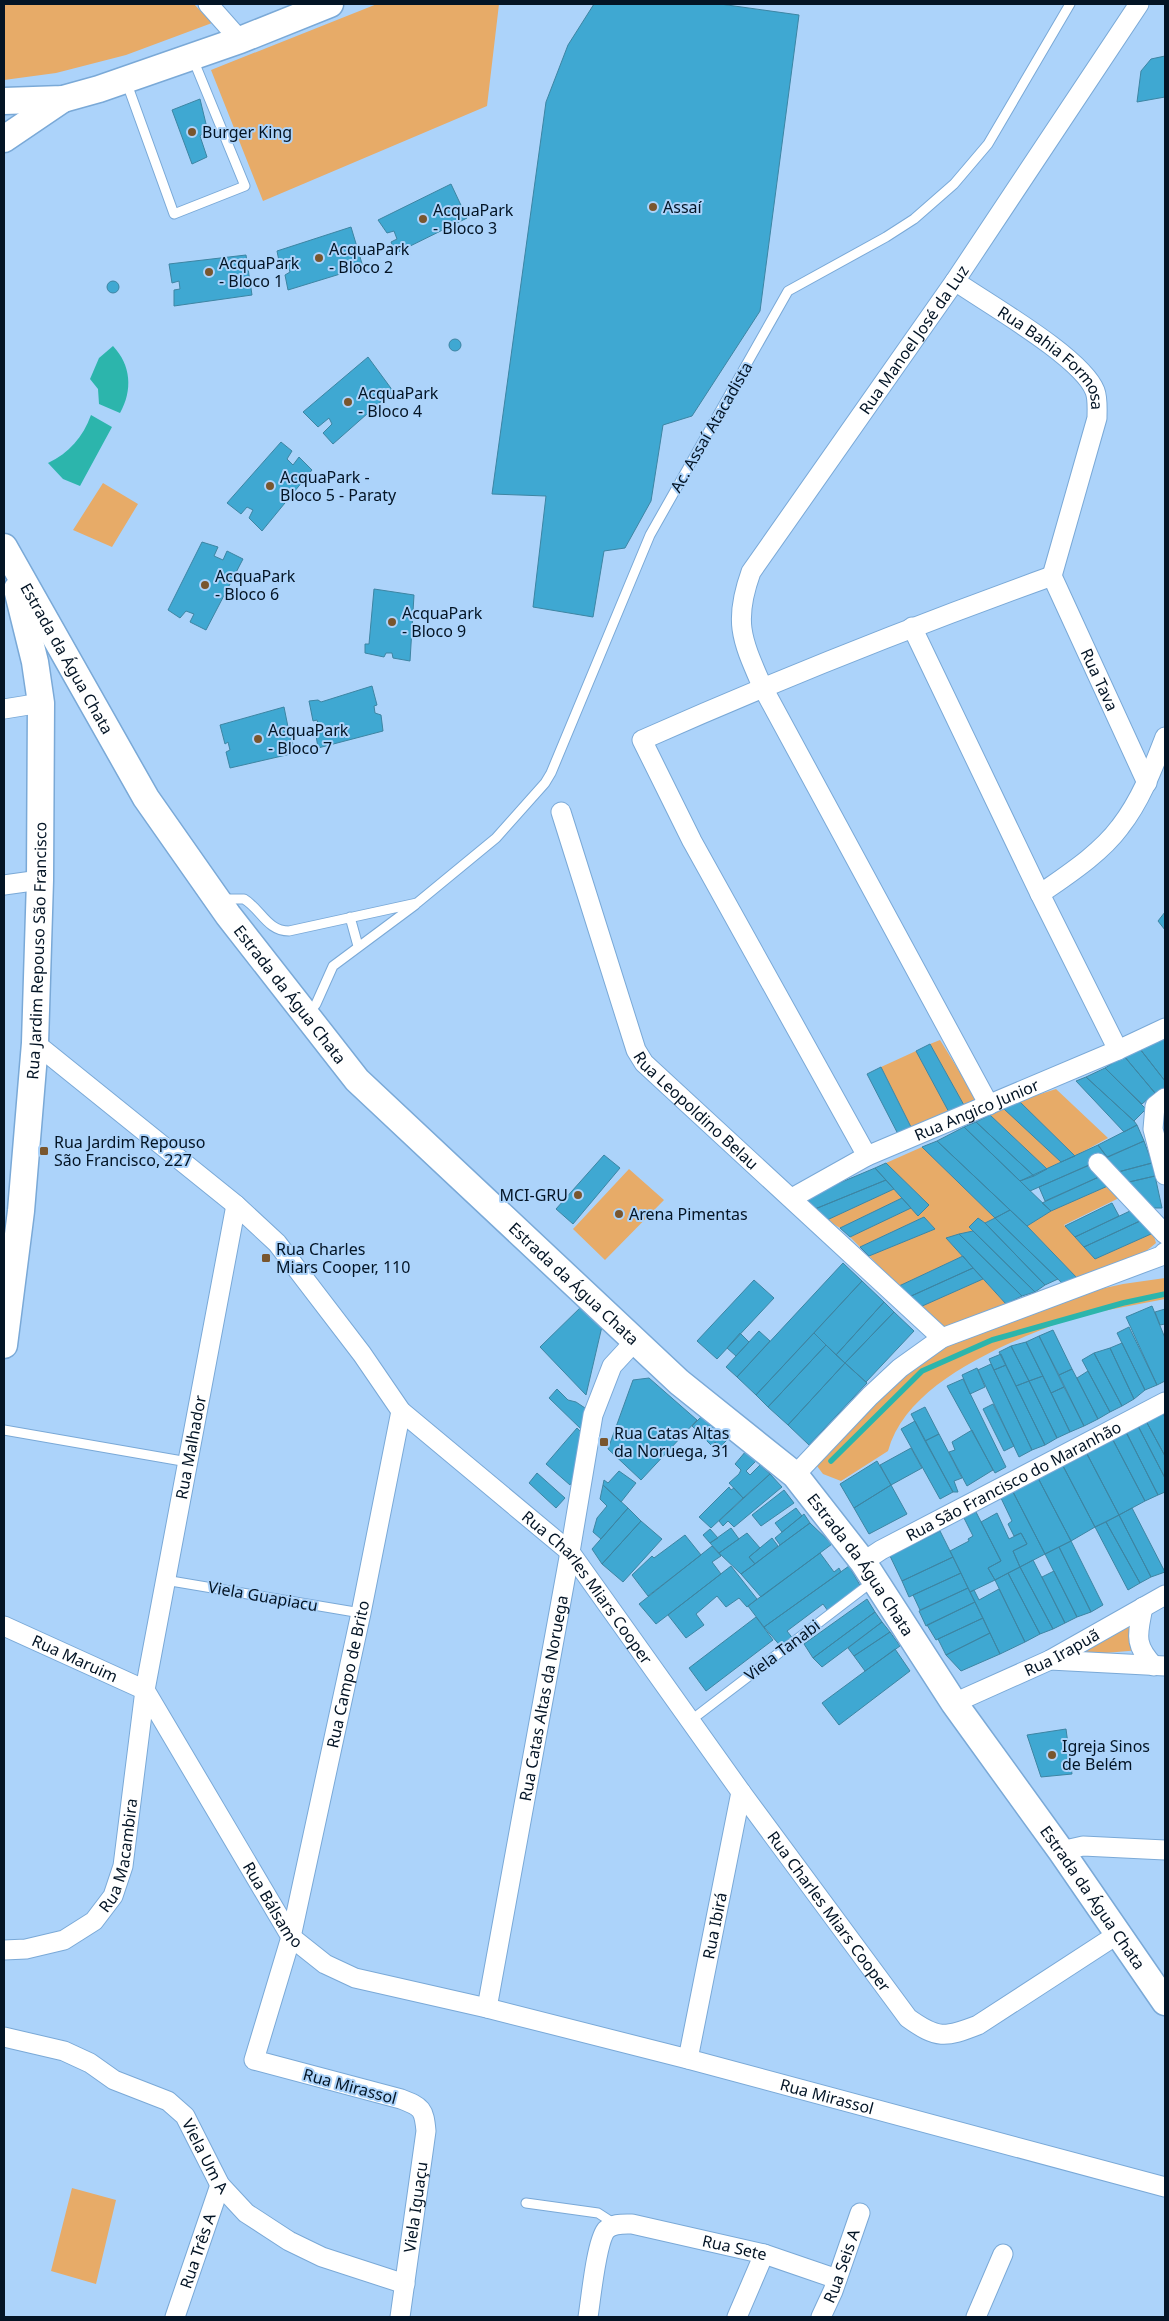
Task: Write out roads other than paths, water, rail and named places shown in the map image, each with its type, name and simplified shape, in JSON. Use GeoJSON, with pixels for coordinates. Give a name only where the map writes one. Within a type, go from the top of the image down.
{"type":"FeatureCollection","features":[{"type":"Feature","properties":{"kind":"street"},"geometry":{"type":"LineString","coordinates":[[208,4],[240,40]]}},
{"type":"Feature","properties":{"kind":"street"},"geometry":{"type":"LineString","coordinates":[[4,100],[63,98],[126,81],[240,40],[330,4]]}},
{"type":"Feature","properties":{"kind":"street","name":"Rua Manoel José da Luz"},"geometry":{"type":"LineString","coordinates":[[989,1105],[762,686],[744,644],[740,616],[743,593],[751,572],[954,281],[1139,4]]}},
{"type":"Feature","properties":{"kind":"street"},"geometry":{"type":"LineString","coordinates":[[4,139],[63,98]]}},
{"type":"Feature","properties":{"kind":"street","name":"Rua Bahia Formosa"},"geometry":{"type":"LineString","coordinates":[[954,281],[1066,356],[1085,373],[1096,392],[1097,418],[1052,576]]}},
{"type":"Feature","properties":{"kind":"street","name":"Rua Jardim Repouso São Francisco"},"geometry":{"type":"LineString","coordinates":[[4,1345],[7,1292],[21,1211],[35,1043],[40,880],[41,703],[35,662],[6,552]]}},
{"type":"Feature","properties":{"kind":"street","name":"Estrada da Água Chata"},"geometry":{"type":"LineString","coordinates":[[6,552],[146,798],[217,900],[357,1080],[679,1382],[795,1475],[869,1571],[954,1703],[1061,1851],[1165,2002]]}},
{"type":"Feature","properties":{"kind":"street"},"geometry":{"type":"LineString","coordinates":[[867,1156],[692,841],[642,740],[762,686],[912,627],[1052,576]]}},
{"type":"Feature","properties":{"kind":"street","name":"Rua Tava"},"geometry":{"type":"LineString","coordinates":[[1052,576],[1147,783]]}},
{"type":"Feature","properties":{"kind":"street"},"geometry":{"type":"LineString","coordinates":[[912,627],[1040,894],[1118,1050]]}},
{"type":"Feature","properties":{"kind":"street"},"geometry":{"type":"LineString","coordinates":[[4,709],[41,703]]}},
{"type":"Feature","properties":{"kind":"street"},"geometry":{"type":"LineString","coordinates":[[1040,894],[1071,872],[1119,829],[1147,783],[1165,737]]}},
{"type":"Feature","properties":{"kind":"street","name":"Rua Leopoldino Belau"},"geometry":{"type":"LineString","coordinates":[[562,812],[636,1050],[644,1063],[942,1338]]}},
{"type":"Feature","properties":{"kind":"street"},"geometry":{"type":"LineString","coordinates":[[4,885],[40,880]]}},
{"type":"Feature","properties":{"kind":"street","name":"Rua Angico Junior"},"geometry":{"type":"LineString","coordinates":[[792,1198],[867,1156],[1118,1050],[1165,1028]]}},
{"type":"Feature","properties":{"kind":"street","name":"Rua Charles Miars Cooper"},"geometry":{"type":"LineString","coordinates":[[35,1043],[236,1205],[278,1243],[362,1354],[401,1411],[570,1552],[741,1792],[908,2018],[928,2032],[954,2034],[978,2025],[1118,1934]]}},
{"type":"Feature","properties":{"kind":"street"},"geometry":{"type":"LineString","coordinates":[[1165,1098],[1155,1106],[1153,1129],[1165,1175]]}},
{"type":"Feature","properties":{"kind":"street"},"geometry":{"type":"LineString","coordinates":[[1098,1163],[1165,1234]]}},
{"type":"Feature","properties":{"kind":"street","name":"Rua Malhador"},"geometry":{"type":"LineString","coordinates":[[145,1690],[236,1205]]}},
{"type":"Feature","properties":{"kind":"street"},"geometry":{"type":"LineString","coordinates":[[795,1475],[888,1379],[942,1338],[1161,1256],[1165,1252]]}},
{"type":"Feature","properties":{"kind":"street","name":"Rua Catas Altas da Noruega"},"geometry":{"type":"LineString","coordinates":[[487,2008],[593,1415],[612,1366],[636,1340]]}},
{"type":"Feature","properties":{"kind":"street","name":"Rua São Francisco do Maranhão"},"geometry":{"type":"LineString","coordinates":[[869,1571],[881,1550],[1165,1402]]}},
{"type":"Feature","properties":{"kind":"street","name":"Rua Campo de Brito"},"geometry":{"type":"LineString","coordinates":[[254,2060],[291,1937],[361,1613],[401,1411]]}},
{"type":"Feature","properties":{"kind":"street","name":"Rua Irapuã"},"geometry":{"type":"LineString","coordinates":[[954,1703],[1050,1660],[1165,1595]]}},
{"type":"Feature","properties":{"kind":"street"},"geometry":{"type":"LineString","coordinates":[[1143,1607],[1137,1640],[1142,1654],[1160,1666]]}},
{"type":"Feature","properties":{"kind":"street","name":"Rua Maruim"},"geometry":{"type":"LineString","coordinates":[[4,1626],[145,1690]]}},
{"type":"Feature","properties":{"kind":"street"},"geometry":{"type":"LineString","coordinates":[[1050,1660],[1160,1666]]}},
{"type":"Feature","properties":{"kind":"street","name":"Rua Bálsamo"},"geometry":{"type":"LineString","coordinates":[[145,1690],[291,1937],[325,1964],[355,1978],[487,2008]]}},
{"type":"Feature","properties":{"kind":"street","name":"Rua Macambira"},"geometry":{"type":"LineString","coordinates":[[4,1950],[26,1949],[64,1940],[94,1921],[114,1896],[123,1866],[145,1690]]}},
{"type":"Feature","properties":{"kind":"street","name":"Rua Ibirá"},"geometry":{"type":"LineString","coordinates":[[688,2059],[741,1792]]}},
{"type":"Feature","properties":{"kind":"street"},"geometry":{"type":"LineString","coordinates":[[1061,1851],[1084,1846],[1165,1850]]}},
{"type":"Feature","properties":{"kind":"street","name":"Rua Mirassol"},"geometry":{"type":"LineString","coordinates":[[487,2008],[688,2059],[1165,2187]]}},
{"type":"Feature","properties":{"kind":"street","name":"Viela Um A"},"geometry":{"type":"LineString","coordinates":[[4,2036],[64,2051],[90,2063],[114,2080],[168,2101],[185,2116],[220,2185],[246,2213],[289,2241],[322,2258],[406,2284]]}},
{"type":"Feature","properties":{"kind":"street","name":"Rua Mirassol"},"geometry":{"type":"LineString","coordinates":[[254,2060],[417,2105],[425,2114],[426,2130]]}},
{"type":"Feature","properties":{"kind":"street","name":"Viela Iguaçu"},"geometry":{"type":"LineString","coordinates":[[400,2317],[426,2130]]}},
{"type":"Feature","properties":{"kind":"street","name":"Rua Três A"},"geometry":{"type":"LineString","coordinates":[[176,2317],[220,2185]]}},
{"type":"Feature","properties":{"kind":"street","name":"Rua Seis A"},"geometry":{"type":"LineString","coordinates":[[821,2317],[837,2279],[860,2213]]}},
{"type":"Feature","properties":{"kind":"street"},"geometry":{"type":"LineString","coordinates":[[588,2317],[600,2245],[606,2230],[624,2224]]}},
{"type":"Feature","properties":{"kind":"street","name":"Rua Sete"},"geometry":{"type":"LineString","coordinates":[[624,2224],[764,2254],[837,2279]]}},
{"type":"Feature","properties":{"kind":"street"},"geometry":{"type":"LineString","coordinates":[[737,2317],[764,2254]]}},
{"type":"Feature","properties":{"kind":"street"},"geometry":{"type":"LineString","coordinates":[[976,2317],[1004,2254]]}},
{"type":"Feature","properties":{"kind":"lane","name":"Ac. Assaí Atacadista"},"geometry":{"type":"LineString","coordinates":[[307,1016],[316,1004],[333,966],[417,903],[496,838],[551,773],[650,535],[788,291],[893,233],[914,219],[954,184],[988,144],[1070,4]]}},
{"type":"Feature","properties":{"kind":"lane"},"geometry":{"type":"LineString","coordinates":[[126,81],[174,214],[245,186],[192,57]]}},
{"type":"Feature","properties":{"kind":"lane","name":"Ac. Assaí Atacadista"},"geometry":{"type":"LineString","coordinates":[[217,900],[244,899],[272,927],[280,931],[289,931],[417,903]]}},
{"type":"Feature","properties":{"kind":"lane"},"geometry":{"type":"LineString","coordinates":[[350,917],[358,946]]}},
{"type":"Feature","properties":{"kind":"lane"},"geometry":{"type":"LineString","coordinates":[[4,1430],[188,1462]]}},
{"type":"Feature","properties":{"kind":"lane","name":"Viela Tanabi"},"geometry":{"type":"LineString","coordinates":[[690,1721],[869,1571]]}},
{"type":"Feature","properties":{"kind":"lane","name":"Viela Guapiacu"},"geometry":{"type":"LineString","coordinates":[[166,1580],[361,1613]]}},
{"type":"Feature","properties":{"kind":"lane"},"geometry":{"type":"LineString","coordinates":[[526,2202],[598,2213],[624,2224]]}},
{"type":"Feature","properties":{"kind":"waterway"},"geometry":{"type":"LineString","coordinates":[[831,1461],[922,1371],[992,1340],[1123,1303],[1165,1294]]}},
{"type":"Feature","properties":{"kind":"place","name":"Burger King"},"geometry":{"type":"Point","coordinates":[192,132]}},
{"type":"Feature","properties":{"kind":"place","name":"Assaí"},"geometry":{"type":"Point","coordinates":[653,207]}},
{"type":"Feature","properties":{"kind":"place","name":"AcquaPark - Bloco 3"},"geometry":{"type":"Point","coordinates":[423,219]}},
{"type":"Feature","properties":{"kind":"place","name":"AcquaPark - Bloco 2"},"geometry":{"type":"Point","coordinates":[319,258]}},
{"type":"Feature","properties":{"kind":"place","name":"AcquaPark - Bloco 1"},"geometry":{"type":"Point","coordinates":[209,272]}},
{"type":"Feature","properties":{"kind":"place","name":"AcquaPark - Bloco 4"},"geometry":{"type":"Point","coordinates":[348,402]}},
{"type":"Feature","properties":{"kind":"place","name":"AcquaPark - Bloco 5 - Paraty"},"geometry":{"type":"Point","coordinates":[270,486]}},
{"type":"Feature","properties":{"kind":"place","name":"AcquaPark - Bloco 6"},"geometry":{"type":"Point","coordinates":[205,585]}},
{"type":"Feature","properties":{"kind":"place","name":"AcquaPark - Bloco 9"},"geometry":{"type":"Point","coordinates":[392,622]}},
{"type":"Feature","properties":{"kind":"place","name":"AcquaPark - Bloco 7"},"geometry":{"type":"Point","coordinates":[258,739]}},
{"type":"Feature","properties":{"kind":"place","name":"Rua Jardim Repouso São Francisco, 227"},"geometry":{"type":"Point","coordinates":[44,1151]}},
{"type":"Feature","properties":{"kind":"place","name":"MCI-GRU"},"geometry":{"type":"Point","coordinates":[578,1195]}},
{"type":"Feature","properties":{"kind":"place","name":"Arena Pimentas"},"geometry":{"type":"Point","coordinates":[619,1214]}},
{"type":"Feature","properties":{"kind":"place","name":"Rua Charles Miars Cooper, 110"},"geometry":{"type":"Point","coordinates":[266,1258]}},
{"type":"Feature","properties":{"kind":"place","name":"Rua Catas Altas da Noruega, 31"},"geometry":{"type":"Point","coordinates":[604,1442]}},
{"type":"Feature","properties":{"kind":"place","name":"Igreja Sinos de Belém"},"geometry":{"type":"Point","coordinates":[1052,1755]}}]}
